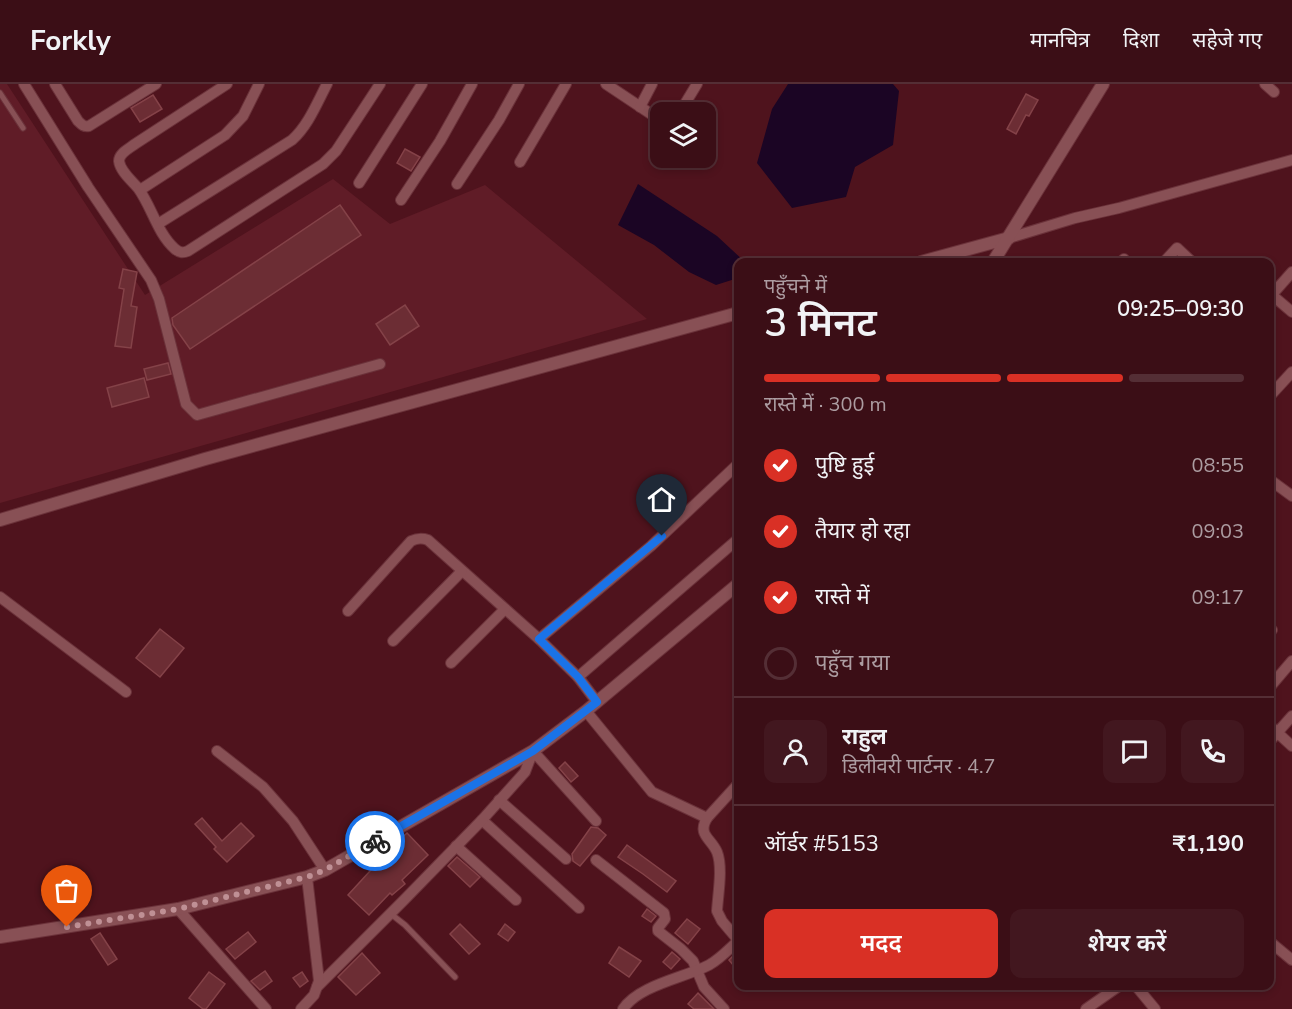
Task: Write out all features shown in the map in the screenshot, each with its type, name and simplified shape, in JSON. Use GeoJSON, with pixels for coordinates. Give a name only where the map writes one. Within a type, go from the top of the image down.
{"type":"FeatureCollection","features":[{"type":"Feature","properties":{"kind":"street"},"geometry":{"type":"LineString","coordinates":[[24,84],[88,187],[151,280],[159,299],[186,404],[197,415],[380,364]]}},
{"type":"Feature","properties":{"kind":"street"},"geometry":{"type":"LineString","coordinates":[[55,84],[78,121],[82,126],[86,126],[156,84]]}},
{"type":"Feature","properties":{"kind":"street"},"geometry":{"type":"LineString","coordinates":[[227,84],[119,158],[119,162],[140,190],[167,240],[178,252],[189,251],[330,159],[380,84]]}},
{"type":"Feature","properties":{"kind":"street"},"geometry":{"type":"LineString","coordinates":[[140,190],[225,135],[243,116],[260,84]]}},
{"type":"Feature","properties":{"kind":"street"},"geometry":{"type":"LineString","coordinates":[[158,224],[292,140],[305,125],[327,84]]}},
{"type":"Feature","properties":{"kind":"street"},"geometry":{"type":"LineString","coordinates":[[359,183],[422,84]]}},
{"type":"Feature","properties":{"kind":"street"},"geometry":{"type":"LineString","coordinates":[[400,200],[440,141],[472,84]]}},
{"type":"Feature","properties":{"kind":"street"},"geometry":{"type":"LineString","coordinates":[[458,184],[519,84]]}},
{"type":"Feature","properties":{"kind":"street"},"geometry":{"type":"LineString","coordinates":[[520,162],[566,84]]}},
{"type":"Feature","properties":{"kind":"street"},"geometry":{"type":"LineString","coordinates":[[608,84],[650,114]]}},
{"type":"Feature","properties":{"kind":"street"},"geometry":{"type":"LineString","coordinates":[[640,107],[652,84]]}},
{"type":"Feature","properties":{"kind":"street"},"geometry":{"type":"LineString","coordinates":[[686,102],[697,84]]}},
{"type":"Feature","properties":{"kind":"street"},"geometry":{"type":"LineString","coordinates":[[996,258],[1103,84]]}},
{"type":"Feature","properties":{"kind":"street"},"geometry":{"type":"LineString","coordinates":[[1265,84],[1274,92]]}},
{"type":"Feature","properties":{"kind":"street"},"geometry":{"type":"LineString","coordinates":[[936,258],[1292,160]]}},
{"type":"Feature","properties":{"kind":"street"},"geometry":{"type":"LineString","coordinates":[[1168,258],[1177,248],[1188,258]]}},
{"type":"Feature","properties":{"kind":"street"},"geometry":{"type":"LineString","coordinates":[[1274,292],[1292,272]]}},
{"type":"Feature","properties":{"kind":"street"},"geometry":{"type":"LineString","coordinates":[[1274,300],[1292,312]]}},
{"type":"Feature","properties":{"kind":"street"},"geometry":{"type":"LineString","coordinates":[[0,520],[205,459],[734,314]]}},
{"type":"Feature","properties":{"kind":"street"},"geometry":{"type":"LineString","coordinates":[[1274,392],[1292,372]]}},
{"type":"Feature","properties":{"kind":"street"},"geometry":{"type":"LineString","coordinates":[[539,639],[651,546],[734,468]]}},
{"type":"Feature","properties":{"kind":"street"},"geometry":{"type":"LineString","coordinates":[[1274,483],[1292,496]]}},
{"type":"Feature","properties":{"kind":"street"},"geometry":{"type":"LineString","coordinates":[[348,611],[405,547],[416,538],[428,540],[539,639],[578,677],[597,702]]}},
{"type":"Feature","properties":{"kind":"street"},"geometry":{"type":"LineString","coordinates":[[578,677],[734,542]]}},
{"type":"Feature","properties":{"kind":"street"},"geometry":{"type":"LineString","coordinates":[[393,641],[462,571]]}},
{"type":"Feature","properties":{"kind":"street"},"geometry":{"type":"LineString","coordinates":[[0,937],[178,909],[307,877],[325,870],[533,751],[586,711],[734,587]]}},
{"type":"Feature","properties":{"kind":"street"},"geometry":{"type":"LineString","coordinates":[[0,597],[126,692]]}},
{"type":"Feature","properties":{"kind":"street"},"geometry":{"type":"LineString","coordinates":[[451,663],[505,609]]}},
{"type":"Feature","properties":{"kind":"street"},"geometry":{"type":"LineString","coordinates":[[1274,682],[1292,661]]}},
{"type":"Feature","properties":{"kind":"street"},"geometry":{"type":"LineString","coordinates":[[586,711],[652,792],[707,818]]}},
{"type":"Feature","properties":{"kind":"street"},"geometry":{"type":"LineString","coordinates":[[1274,737],[1292,716]]}},
{"type":"Feature","properties":{"kind":"street"},"geometry":{"type":"LineString","coordinates":[[1274,729],[1292,746]]}},
{"type":"Feature","properties":{"kind":"street"},"geometry":{"type":"LineString","coordinates":[[317,987],[482,820],[525,772],[533,751]]}},
{"type":"Feature","properties":{"kind":"street"},"geometry":{"type":"LineString","coordinates":[[533,751],[596,821]]}},
{"type":"Feature","properties":{"kind":"street"},"geometry":{"type":"LineString","coordinates":[[217,752],[263,787],[293,821],[325,870]]}},
{"type":"Feature","properties":{"kind":"street"},"geometry":{"type":"LineString","coordinates":[[734,788],[707,818],[702,830],[718,855],[717,910],[722,921],[734,935]]}},
{"type":"Feature","properties":{"kind":"street"},"geometry":{"type":"LineString","coordinates":[[499,800],[566,859]]}},
{"type":"Feature","properties":{"kind":"street"},"geometry":{"type":"LineString","coordinates":[[482,820],[579,908]]}},
{"type":"Feature","properties":{"kind":"street"},"geometry":{"type":"LineString","coordinates":[[456,846],[516,900]]}},
{"type":"Feature","properties":{"kind":"street"},"geometry":{"type":"LineString","coordinates":[[596,860],[664,913],[665,919],[658,931],[693,961],[704,987],[724,1009]]}},
{"type":"Feature","properties":{"kind":"street"},"geometry":{"type":"LineString","coordinates":[[301,1009],[309,1002],[319,981],[307,877]]}},
{"type":"Feature","properties":{"kind":"street"},"geometry":{"type":"LineString","coordinates":[[178,909],[266,1009]]}},
{"type":"Feature","properties":{"kind":"street"},"geometry":{"type":"LineString","coordinates":[[623,1009],[635,997],[654,986],[709,964],[734,943]]}},
{"type":"Feature","properties":{"kind":"street"},"geometry":{"type":"LineString","coordinates":[[1274,946],[1292,960]]}},
{"type":"Feature","properties":{"kind":"street"},"geometry":{"type":"LineString","coordinates":[[1086,1009],[1113,990]]}},
{"type":"Feature","properties":{"kind":"street"},"geometry":{"type":"LineString","coordinates":[[1139,990],[1155,1009]]}},
{"type":"Feature","properties":{"kind":"lane"},"geometry":{"type":"LineString","coordinates":[[0,93],[23,128]]}},
{"type":"Feature","properties":{"kind":"lane"},"geometry":{"type":"LineString","coordinates":[[390,913],[405,925],[455,976]]}},
{"type":"Feature","properties":{"kind":"shaded area"},"geometry":{"type":"Polygon","coordinates":[[[0,84],[7,84],[145,295],[333,179],[390,224],[485,185],[647,319],[0,503],[0,84]]]}},
{"type":"Feature","properties":{"kind":"shaded area"},"geometry":{"type":"Polygon","coordinates":[[[788,84],[893,84],[899,91],[893,145],[855,167],[846,197],[792,208],[757,163],[772,109],[788,84]]]}},
{"type":"Feature","properties":{"kind":"shaded area"},"geometry":{"type":"Polygon","coordinates":[[[638,184],[717,236],[741,258],[734,258],[734,279],[716,285],[689,272],[654,245],[618,225],[638,184]]]}},
{"type":"Feature","properties":{"kind":"building"},"geometry":{"type":"Polygon","coordinates":[[[1026,94],[1038,100],[1029,116],[1026,115],[1016,134],[1007,129],[1026,94]]]}},
{"type":"Feature","properties":{"kind":"building"},"geometry":{"type":"Polygon","coordinates":[[[153,95],[162,109],[140,122],[131,108],[153,95]]]}},
{"type":"Feature","properties":{"kind":"building"},"geometry":{"type":"Polygon","coordinates":[[[405,149],[420,157],[411,171],[397,163],[405,149]]]}},
{"type":"Feature","properties":{"kind":"building"},"geometry":{"type":"Polygon","coordinates":[[[340,205],[361,235],[190,349],[173,325],[172,318],[340,205]]]}},
{"type":"Feature","properties":{"kind":"building"},"geometry":{"type":"Polygon","coordinates":[[[123,269],[137,272],[131,306],[137,307],[131,348],[115,346],[124,289],[119,288],[123,269]]]}},
{"type":"Feature","properties":{"kind":"building"},"geometry":{"type":"Polygon","coordinates":[[[405,305],[419,326],[390,345],[376,324],[405,305]]]}},
{"type":"Feature","properties":{"kind":"building"},"geometry":{"type":"Polygon","coordinates":[[[168,363],[171,374],[147,380],[144,369],[168,363]]]}},
{"type":"Feature","properties":{"kind":"building"},"geometry":{"type":"Polygon","coordinates":[[[144,378],[149,397],[112,407],[107,388],[144,378]]]}},
{"type":"Feature","properties":{"kind":"building"},"geometry":{"type":"Polygon","coordinates":[[[160,629],[184,648],[160,677],[136,658],[160,629]]]}},
{"type":"Feature","properties":{"kind":"building"},"geometry":{"type":"Polygon","coordinates":[[[565,762],[578,776],[571,782],[559,768],[565,762]]]}},
{"type":"Feature","properties":{"kind":"building"},"geometry":{"type":"Polygon","coordinates":[[[202,818],[222,841],[241,823],[254,836],[227,862],[195,824],[202,818]]]}},
{"type":"Feature","properties":{"kind":"building"},"geometry":{"type":"Polygon","coordinates":[[[591,827],[598,828],[606,835],[580,866],[573,861],[572,854],[591,827]]]}},
{"type":"Feature","properties":{"kind":"building"},"geometry":{"type":"Polygon","coordinates":[[[407,833],[428,855],[402,880],[405,884],[392,895],[390,893],[369,915],[348,895],[407,833]]]}},
{"type":"Feature","properties":{"kind":"building"},"geometry":{"type":"Polygon","coordinates":[[[627,845],[676,881],[667,892],[618,857],[627,845]]]}},
{"type":"Feature","properties":{"kind":"building"},"geometry":{"type":"Polygon","coordinates":[[[457,857],[480,877],[470,887],[448,866],[457,857]]]}},
{"type":"Feature","properties":{"kind":"building"},"geometry":{"type":"Polygon","coordinates":[[[647,909],[656,916],[651,922],[642,916],[647,909]]]}},
{"type":"Feature","properties":{"kind":"building"},"geometry":{"type":"Polygon","coordinates":[[[687,919],[700,929],[688,944],[675,933],[687,919]]]}},
{"type":"Feature","properties":{"kind":"building"},"geometry":{"type":"Polygon","coordinates":[[[460,924],[480,944],[469,954],[450,934],[460,924]]]}},
{"type":"Feature","properties":{"kind":"building"},"geometry":{"type":"Polygon","coordinates":[[[505,924],[515,932],[508,941],[498,934],[505,924]]]}},
{"type":"Feature","properties":{"kind":"building"},"geometry":{"type":"Polygon","coordinates":[[[248,932],[256,942],[235,959],[226,949],[248,932]]]}},
{"type":"Feature","properties":{"kind":"building"},"geometry":{"type":"Polygon","coordinates":[[[100,933],[117,959],[108,965],[91,939],[100,933]]]}},
{"type":"Feature","properties":{"kind":"building"},"geometry":{"type":"Polygon","coordinates":[[[619,947],[641,961],[629,977],[609,963],[619,947]]]}},
{"type":"Feature","properties":{"kind":"building"},"geometry":{"type":"Polygon","coordinates":[[[672,952],[680,959],[671,969],[663,962],[672,952]]]}},
{"type":"Feature","properties":{"kind":"building"},"geometry":{"type":"Polygon","coordinates":[[[362,953],[380,973],[356,995],[338,977],[362,953]]]}},
{"type":"Feature","properties":{"kind":"building"},"geometry":{"type":"Polygon","coordinates":[[[734,955],[734,966],[729,960],[734,955]]]}},
{"type":"Feature","properties":{"kind":"building"},"geometry":{"type":"Polygon","coordinates":[[[265,971],[272,981],[260,990],[251,981],[265,971]]]}},
{"type":"Feature","properties":{"kind":"building"},"geometry":{"type":"Polygon","coordinates":[[[209,972],[225,984],[206,1009],[203,1009],[189,998],[209,972]]]}},
{"type":"Feature","properties":{"kind":"building"},"geometry":{"type":"Polygon","coordinates":[[[302,972],[308,981],[300,987],[293,978],[302,972]]]}},
{"type":"Feature","properties":{"kind":"building"},"geometry":{"type":"Polygon","coordinates":[[[698,993],[714,1009],[694,1009],[688,1004],[698,993]]]}},
{"type":"Feature","properties":{"kind":"way so far"},"geometry":{"type":"LineString","coordinates":[[67,927],[178,909],[307,877],[325,870],[375,841]]}},
{"type":"Feature","properties":{"kind":"route"},"geometry":{"type":"LineString","coordinates":[[375,841],[533,751],[597,702],[578,677],[539,639],[662,536]]}}]}
